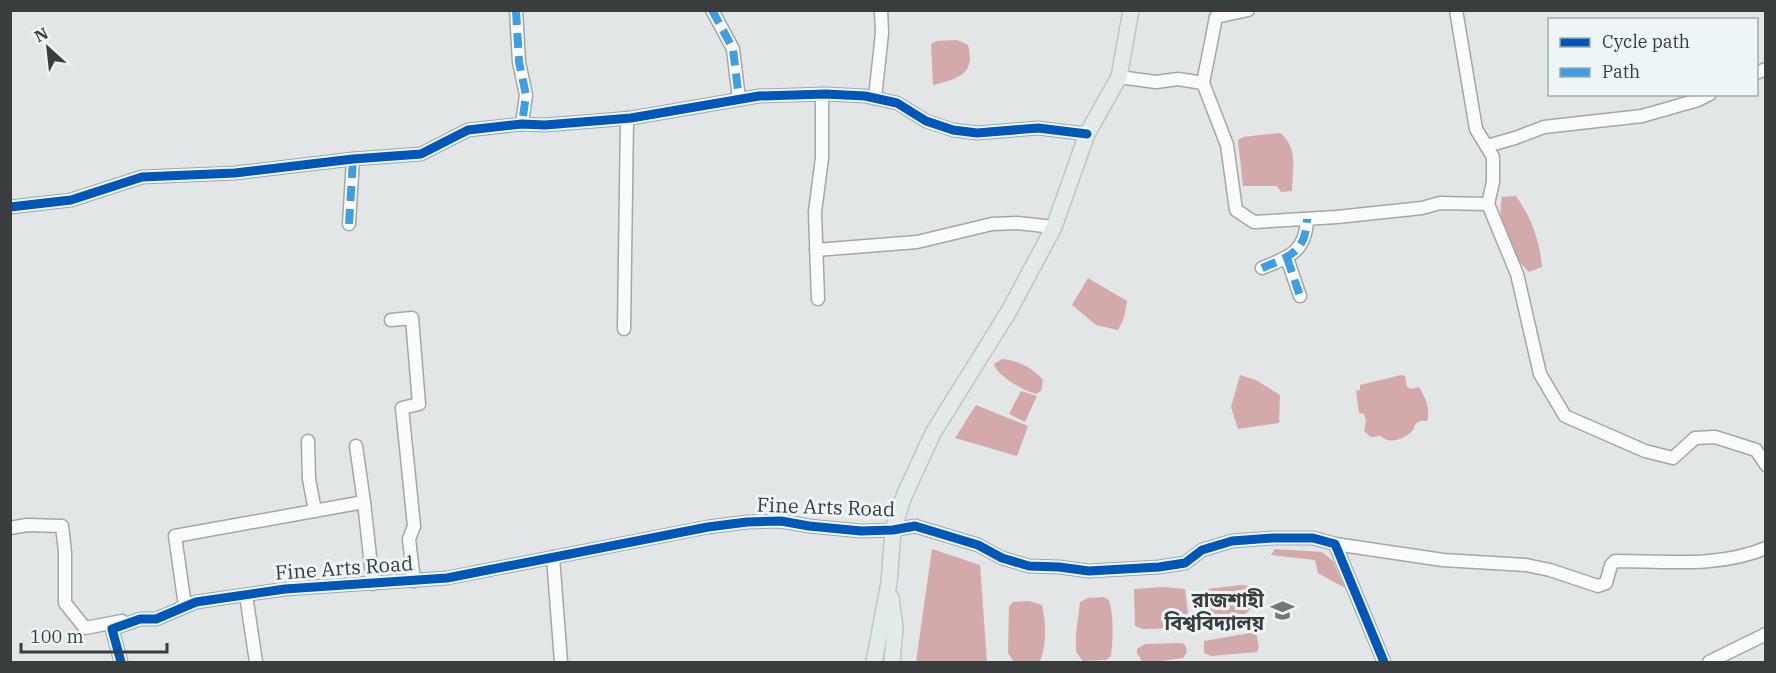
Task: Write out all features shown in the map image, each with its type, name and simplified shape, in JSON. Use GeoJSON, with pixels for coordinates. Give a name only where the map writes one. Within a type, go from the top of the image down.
{"type":"FeatureCollection","features":[{"type":"Feature","properties":{"kind":"main road"},"geometry":{"type":"LineString","coordinates":[[874,663],[889,583],[893,530],[904,496],[933,433],[1009,311],[1054,227],[1087,134],[1119,77],[1131,10]]}},
{"type":"Feature","properties":{"kind":"main road"},"geometry":{"type":"LineString","coordinates":[[889,583],[895,628],[892,663]]}},
{"type":"Feature","properties":{"kind":"street"},"geometry":{"type":"LineString","coordinates":[[516,10],[519,62],[526,95],[522,124]]}},
{"type":"Feature","properties":{"kind":"street"},"geometry":{"type":"LineString","coordinates":[[712,10],[733,49],[739,99]]}},
{"type":"Feature","properties":{"kind":"street"},"geometry":{"type":"LineString","coordinates":[[875,98],[882,33],[881,10]]}},
{"type":"Feature","properties":{"kind":"street"},"geometry":{"type":"LineString","coordinates":[[1248,10],[1216,17],[1203,82],[1227,145],[1236,210],[1254,222],[1422,208],[1440,203],[1488,204]]}},
{"type":"Feature","properties":{"kind":"street"},"geometry":{"type":"LineString","coordinates":[[1456,10],[1476,129],[1493,157],[1493,182],[1488,204],[1517,274],[1540,374],[1565,417],[1645,451],[1673,458],[1695,438],[1715,437],[1756,450],[1766,465]]}},
{"type":"Feature","properties":{"kind":"street"},"geometry":{"type":"LineString","coordinates":[[1119,77],[1156,82],[1178,79],[1203,82]]}},
{"type":"Feature","properties":{"kind":"street"},"geometry":{"type":"LineString","coordinates":[[818,300],[815,212],[822,158],[822,94]]}},
{"type":"Feature","properties":{"kind":"street"},"geometry":{"type":"LineString","coordinates":[[10,207],[71,200],[142,177],[235,173],[353,159],[421,154],[468,130],[522,124],[627,118],[759,96],[822,94],[875,98],[897,103],[926,121],[953,130],[976,133],[1038,128],[1087,134]]}},
{"type":"Feature","properties":{"kind":"street"},"geometry":{"type":"LineString","coordinates":[[1487,146],[1544,127],[1642,116],[1706,96]]}},
{"type":"Feature","properties":{"kind":"street"},"geometry":{"type":"LineString","coordinates":[[624,329],[627,118]]}},
{"type":"Feature","properties":{"kind":"street"},"geometry":{"type":"LineString","coordinates":[[349,224],[353,159]]}},
{"type":"Feature","properties":{"kind":"street"},"geometry":{"type":"LineString","coordinates":[[1262,268],[1287,258],[1300,247],[1307,219]]}},
{"type":"Feature","properties":{"kind":"street"},"geometry":{"type":"LineString","coordinates":[[816,250],[917,242],[992,224],[1017,223],[1054,227]]}},
{"type":"Feature","properties":{"kind":"street"},"geometry":{"type":"LineString","coordinates":[[1287,258],[1299,296]]}},
{"type":"Feature","properties":{"kind":"street"},"geometry":{"type":"LineString","coordinates":[[391,320],[412,318],[419,404],[402,408],[414,526],[409,539],[414,580]]}},
{"type":"Feature","properties":{"kind":"street"},"geometry":{"type":"LineString","coordinates":[[308,441],[309,479],[315,511]]}},
{"type":"Feature","properties":{"kind":"street"},"geometry":{"type":"LineString","coordinates":[[356,446],[373,584]]}},
{"type":"Feature","properties":{"kind":"street"},"geometry":{"type":"LineString","coordinates":[[185,606],[176,536],[364,502]]}},
{"type":"Feature","properties":{"kind":"street","name":"Fine Arts Road"},"geometry":{"type":"LineString","coordinates":[[121,663],[112,629],[140,619],[156,619],[196,602],[285,589],[447,578],[708,527],[747,522],[781,521],[861,531],[893,530],[915,526],[978,545],[1002,558],[1029,566],[1089,571],[1159,567],[1185,563],[1202,550],[1232,541],[1313,538],[1335,544],[1443,560],[1526,565],[1550,570],[1598,586],[1606,583],[1611,565],[1615,561],[1716,561],[1751,554],[1766,548]]}},
{"type":"Feature","properties":{"kind":"street"},"geometry":{"type":"LineString","coordinates":[[10,528],[27,525],[62,526],[65,552],[65,603],[85,628],[167,614]]}},
{"type":"Feature","properties":{"kind":"street"},"geometry":{"type":"LineString","coordinates":[[1335,544],[1384,663]]}},
{"type":"Feature","properties":{"kind":"street"},"geometry":{"type":"LineString","coordinates":[[553,557],[561,663]]}},
{"type":"Feature","properties":{"kind":"street"},"geometry":{"type":"LineString","coordinates":[[246,595],[256,663]]}},
{"type":"Feature","properties":{"kind":"street"},"geometry":{"type":"LineString","coordinates":[[1709,663],[1766,634]]}},
{"type":"Feature","properties":{"kind":"shaded area"},"geometry":{"type":"Polygon","coordinates":[[[957,40],[968,45],[970,55],[967,69],[957,77],[933,85],[931,44],[937,41],[957,40]]]}},
{"type":"Feature","properties":{"kind":"shaded area"},"geometry":{"type":"Polygon","coordinates":[[[1280,133],[1290,145],[1292,152],[1292,191],[1281,192],[1277,186],[1243,186],[1238,140],[1243,137],[1280,133]]]}},
{"type":"Feature","properties":{"kind":"shaded area"},"geometry":{"type":"Polygon","coordinates":[[[1516,196],[1530,221],[1541,258],[1542,267],[1529,272],[1510,247],[1501,218],[1502,197],[1516,196]]]}},
{"type":"Feature","properties":{"kind":"shaded area"},"geometry":{"type":"Polygon","coordinates":[[[1088,278],[1127,301],[1124,318],[1118,330],[1096,325],[1072,305],[1088,278]]]}},
{"type":"Feature","properties":{"kind":"shaded area"},"geometry":{"type":"Polygon","coordinates":[[[1002,359],[1030,368],[1043,380],[1041,391],[1036,394],[1005,378],[994,364],[1002,359]]]}},
{"type":"Feature","properties":{"kind":"shaded area"},"geometry":{"type":"Polygon","coordinates":[[[1240,375],[1256,380],[1280,395],[1279,423],[1238,429],[1231,407],[1240,375]]]}},
{"type":"Feature","properties":{"kind":"shaded area"},"geometry":{"type":"Polygon","coordinates":[[[1405,376],[1407,387],[1411,389],[1419,387],[1428,408],[1427,421],[1418,422],[1409,434],[1397,440],[1384,439],[1381,436],[1371,437],[1364,431],[1366,421],[1364,414],[1359,413],[1356,391],[1360,390],[1360,385],[1405,376]]]}},
{"type":"Feature","properties":{"kind":"shaded area"},"geometry":{"type":"Polygon","coordinates":[[[1021,391],[1037,396],[1025,422],[1009,414],[1021,391]]]}},
{"type":"Feature","properties":{"kind":"shaded area"},"geometry":{"type":"Polygon","coordinates":[[[976,405],[1028,426],[1017,456],[955,438],[976,405]]]}},
{"type":"Feature","properties":{"kind":"shaded area"},"geometry":{"type":"Polygon","coordinates":[[[932,549],[980,565],[987,662],[916,662],[932,549]]]}},
{"type":"Feature","properties":{"kind":"shaded area"},"geometry":{"type":"Polygon","coordinates":[[[1275,549],[1322,552],[1333,561],[1345,588],[1318,573],[1315,560],[1271,555],[1275,549]]]}},
{"type":"Feature","properties":{"kind":"shaded area"},"geometry":{"type":"Polygon","coordinates":[[[1250,586],[1252,598],[1247,612],[1234,619],[1206,619],[1202,594],[1207,589],[1250,586]]]}},
{"type":"Feature","properties":{"kind":"shaded area"},"geometry":{"type":"Polygon","coordinates":[[[1164,587],[1185,589],[1187,628],[1143,629],[1135,626],[1134,589],[1164,587]]]}},
{"type":"Feature","properties":{"kind":"shaded area"},"geometry":{"type":"Polygon","coordinates":[[[1103,597],[1109,600],[1112,614],[1111,656],[1106,660],[1083,661],[1076,652],[1080,602],[1088,598],[1103,597]]]}},
{"type":"Feature","properties":{"kind":"shaded area"},"geometry":{"type":"Polygon","coordinates":[[[1029,601],[1042,605],[1044,648],[1040,661],[1014,662],[1008,653],[1009,607],[1013,602],[1029,601]]]}},
{"type":"Feature","properties":{"kind":"shaded area"},"geometry":{"type":"Polygon","coordinates":[[[1256,632],[1259,647],[1257,652],[1211,656],[1204,653],[1204,641],[1256,632]]]}},
{"type":"Feature","properties":{"kind":"shaded area"},"geometry":{"type":"Polygon","coordinates":[[[1183,643],[1187,652],[1183,658],[1154,662],[1142,661],[1137,653],[1137,649],[1145,644],[1183,643]]]}},
{"type":"Feature","properties":{"kind":"marked path"},"geometry":{"type":"LineString","coordinates":[[516,10],[519,62],[526,95],[522,124]]}},
{"type":"Feature","properties":{"kind":"marked path"},"geometry":{"type":"LineString","coordinates":[[712,10],[733,49],[739,99]]}},
{"type":"Feature","properties":{"kind":"marked path"},"geometry":{"type":"LineString","coordinates":[[349,224],[353,159]]}},
{"type":"Feature","properties":{"kind":"marked path"},"geometry":{"type":"LineString","coordinates":[[1262,268],[1294,252],[1303,239],[1307,219]]}},
{"type":"Feature","properties":{"kind":"marked path"},"geometry":{"type":"LineString","coordinates":[[1287,258],[1300,296]]}},
{"type":"Feature","properties":{"kind":"cycle path"},"geometry":{"type":"LineString","coordinates":[[10,207],[71,200],[142,177],[235,173],[353,159],[421,154],[468,130],[522,124],[545,125],[631,118],[759,96],[826,94],[865,96],[897,103],[926,121],[953,130],[977,133],[1038,128],[1087,134]]}},
{"type":"Feature","properties":{"kind":"cycle path"},"geometry":{"type":"LineString","coordinates":[[121,662],[112,629],[140,619],[156,619],[196,602],[285,589],[447,578],[708,527],[781,521],[861,531],[893,530],[915,526],[978,545],[1002,558],[1029,566],[1089,571],[1159,567],[1185,563],[1202,550],[1232,541],[1313,538],[1335,544],[1384,662]]}},
{"type":"Feature","properties":{"kind":"place","name":"রাজশাহী বিশ্ববিদ্যালয়"},"geometry":{"type":"Point","coordinates":[1282,611]}}]}
